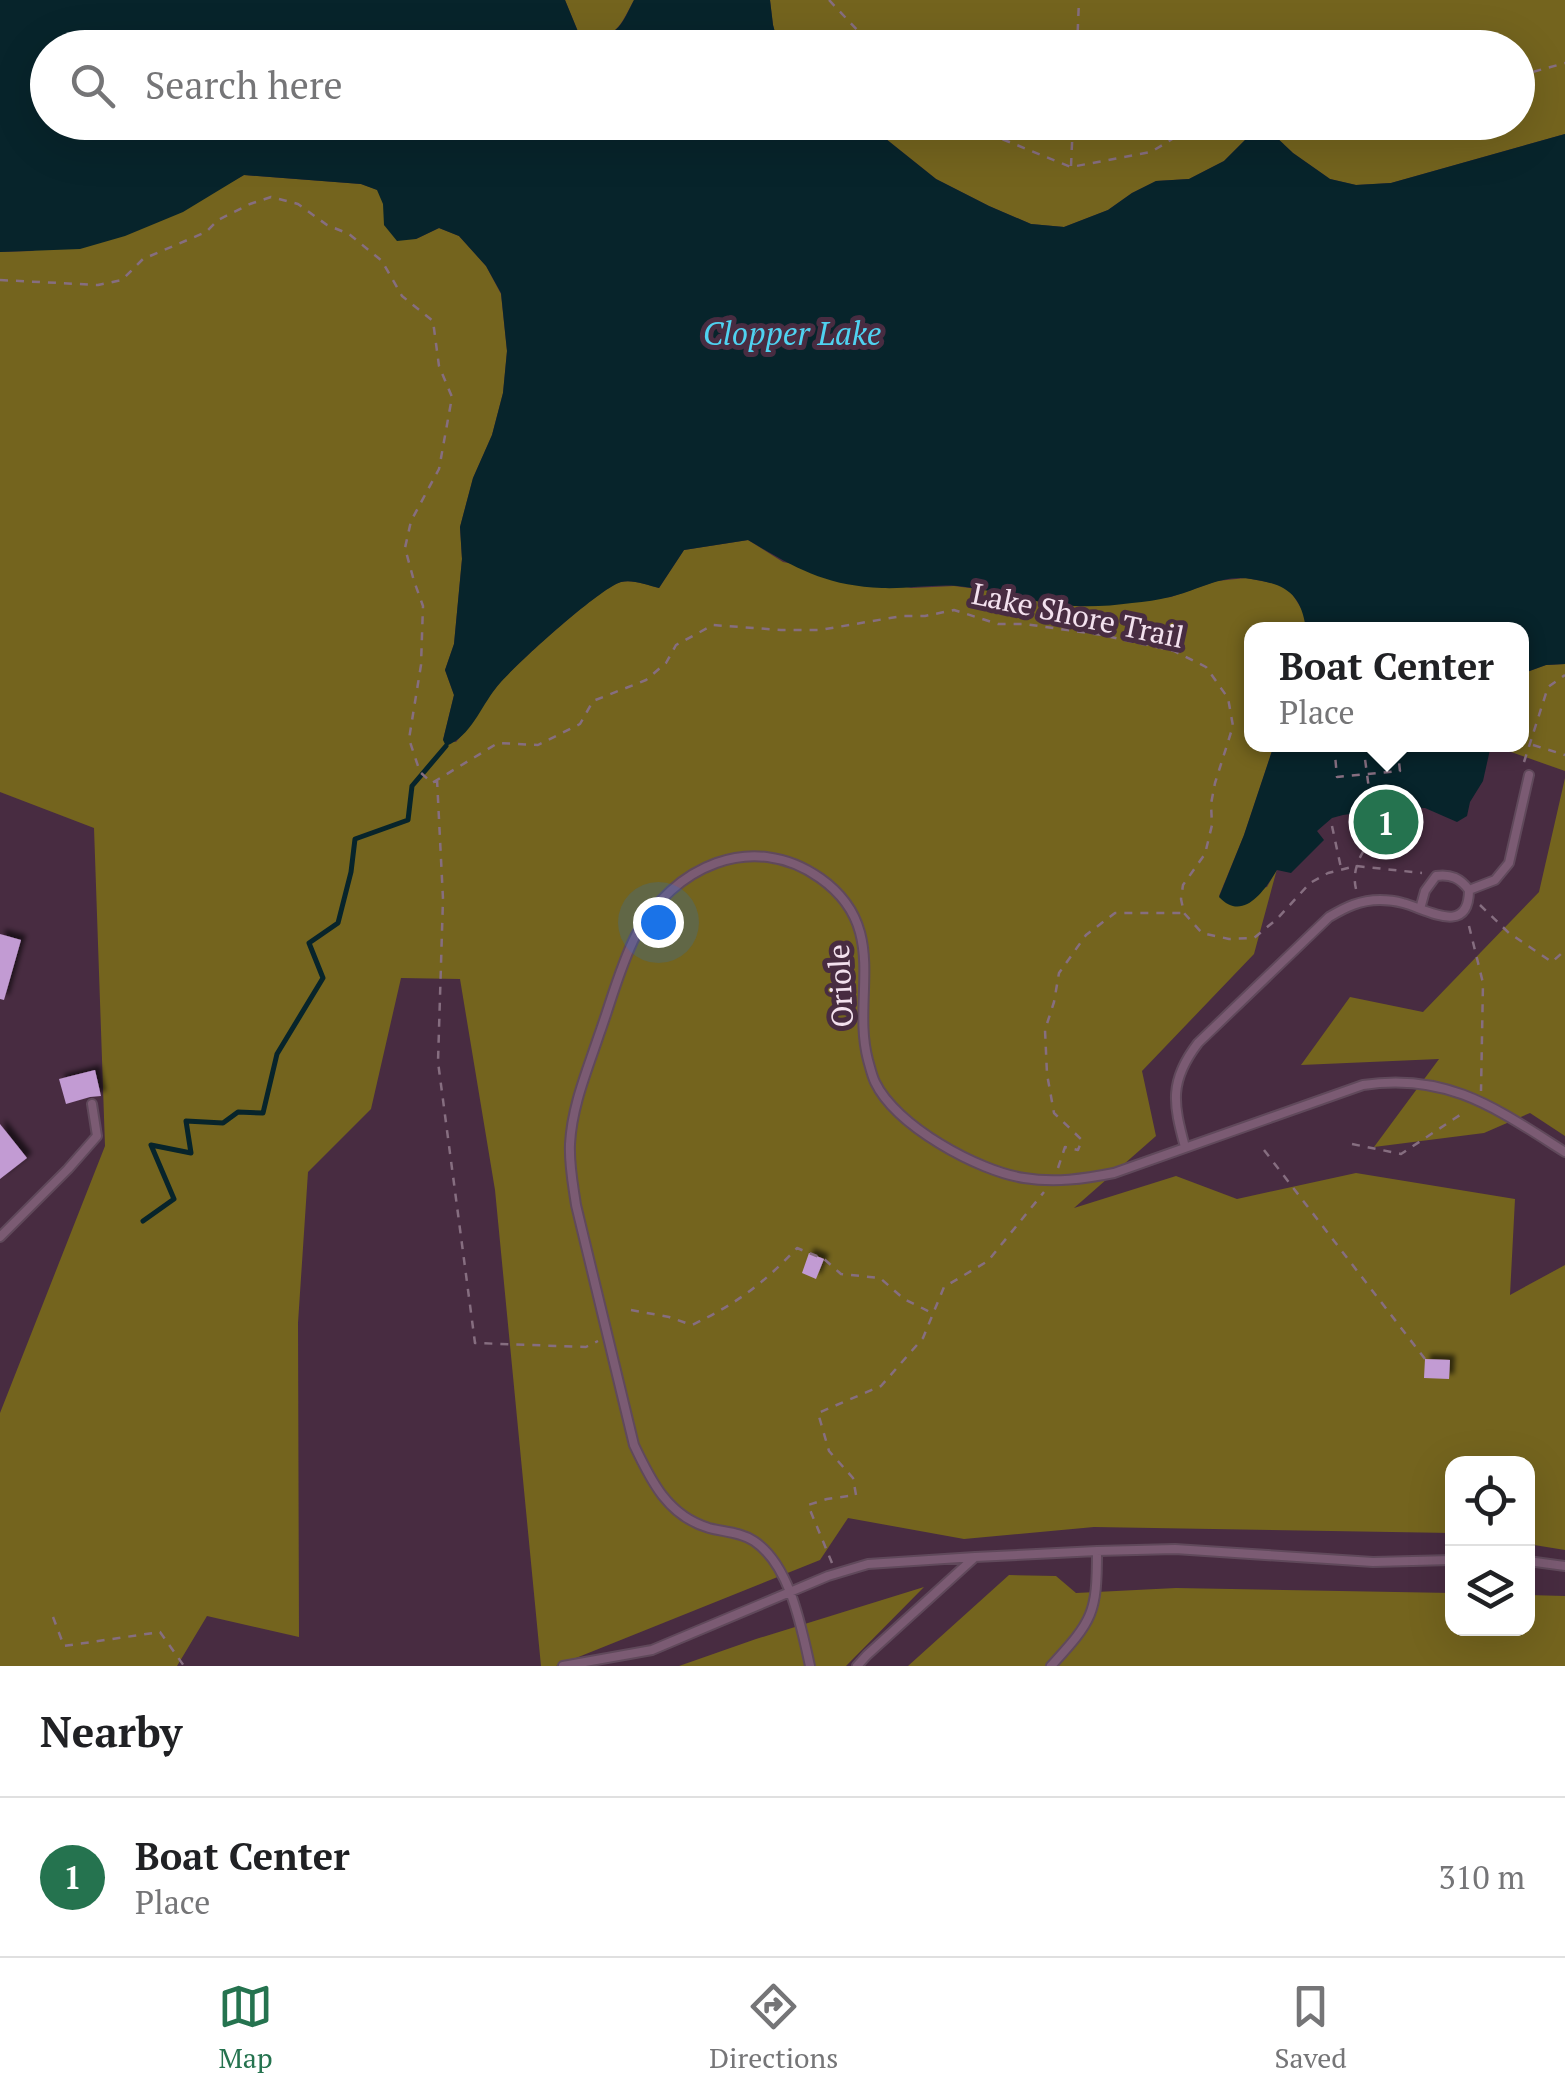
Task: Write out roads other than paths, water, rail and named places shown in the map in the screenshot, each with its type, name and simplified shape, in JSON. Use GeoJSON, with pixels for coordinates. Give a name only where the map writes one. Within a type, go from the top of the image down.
{"type":"FeatureCollection","features":[{"type":"Feature","properties":{"kind":"lane"},"geometry":{"type":"LineString","coordinates":[[1471,890],[1495,880],[1509,863],[1529,774]]}},
{"type":"Feature","properties":{"kind":"lane","name":"Oriole"},"geometry":{"type":"LineString","coordinates":[[810,1666],[790,1592],[776,1566],[754,1541],[734,1532],[708,1528],[686,1517],[666,1503],[650,1480],[634,1445],[570,1168],[576,1102],[636,936],[653,910],[695,873],[747,855],[773,857],[802,866],[825,881],[846,903],[858,926],[864,953],[867,1056],[876,1084],[927,1137],[962,1156],[1020,1178],[1082,1180],[1114,1173],[1363,1085],[1390,1081],[1442,1087],[1481,1102],[1565,1152]]}},
{"type":"Feature","properties":{"kind":"lane"},"geometry":{"type":"LineString","coordinates":[[1420,909],[1425,890],[1436,876],[1456,878],[1471,890]]}},
{"type":"Feature","properties":{"kind":"lane"},"geometry":{"type":"LineString","coordinates":[[1184,1147],[1174,1095],[1182,1068],[1198,1043],[1329,917],[1348,905],[1378,900],[1401,902],[1449,918],[1464,910],[1471,890]]}},
{"type":"Feature","properties":{"kind":"lane"},"geometry":{"type":"LineString","coordinates":[[0,1237],[98,1136],[92,1104]]}},
{"type":"Feature","properties":{"kind":"lane"},"geometry":{"type":"LineString","coordinates":[[563,1666],[652,1650],[868,1564],[1176,1550],[1373,1562],[1445,1560]]}},
{"type":"Feature","properties":{"kind":"lane"},"geometry":{"type":"LineString","coordinates":[[1051,1666],[1092,1614],[1097,1591],[1097,1551]]}},
{"type":"Feature","properties":{"kind":"lane"},"geometry":{"type":"LineString","coordinates":[[858,1666],[975,1558]]}},
{"type":"Feature","properties":{"kind":"lane"},"geometry":{"type":"LineString","coordinates":[[1535,1562],[1565,1566]]}},
{"type":"Feature","properties":{"kind":"water","name":"Clopper Lake"},"geometry":{"type":"Polygon","coordinates":[[[0,0],[565,0],[577,30],[30,30],[30,140],[887,140],[936,179],[989,206],[1031,224],[1064,227],[1108,210],[1156,181],[1189,179],[1224,161],[1245,140],[1279,140],[1330,179],[1356,185],[1391,183],[1565,134],[1565,664],[1529,671],[1529,622],[1305,622],[1289,592],[1251,579],[1220,581],[1147,601],[1063,605],[958,586],[882,588],[844,584],[796,567],[748,540],[684,550],[659,588],[630,581],[610,587],[519,664],[496,688],[469,729],[446,746],[443,740],[454,695],[445,670],[454,644],[462,559],[460,527],[473,478],[492,435],[503,393],[507,351],[501,293],[486,266],[459,236],[439,228],[416,239],[397,241],[384,225],[383,204],[377,190],[361,184],[244,175],[183,212],[125,236],[80,249],[0,252],[0,0]]]}},
{"type":"Feature","properties":{"kind":"water","name":"Clopper Lake"},"geometry":{"type":"Polygon","coordinates":[[[634,0],[770,0],[774,30],[614,30],[634,0]]]}},
{"type":"Feature","properties":{"kind":"water"},"geometry":{"type":"Polygon","coordinates":[[[1272,752],[1489,752],[1483,781],[1470,802],[1467,816],[1457,822],[1425,808],[1386,809],[1332,818],[1317,831],[1324,840],[1291,873],[1277,870],[1252,901],[1236,907],[1219,897],[1272,752]]]}},
{"type":"Feature","properties":{"kind":"waterway"},"geometry":{"type":"LineString","coordinates":[[143,1221],[174,1199],[151,1145],[191,1153],[186,1121],[223,1123],[238,1112],[263,1113],[277,1054],[323,978],[309,943],[338,923],[355,839],[408,820],[412,786],[446,746]]}},
{"type":"Feature","properties":{"kind":"place","name":"Boat Center"},"geometry":{"type":"Point","coordinates":[1386,822]}}]}
